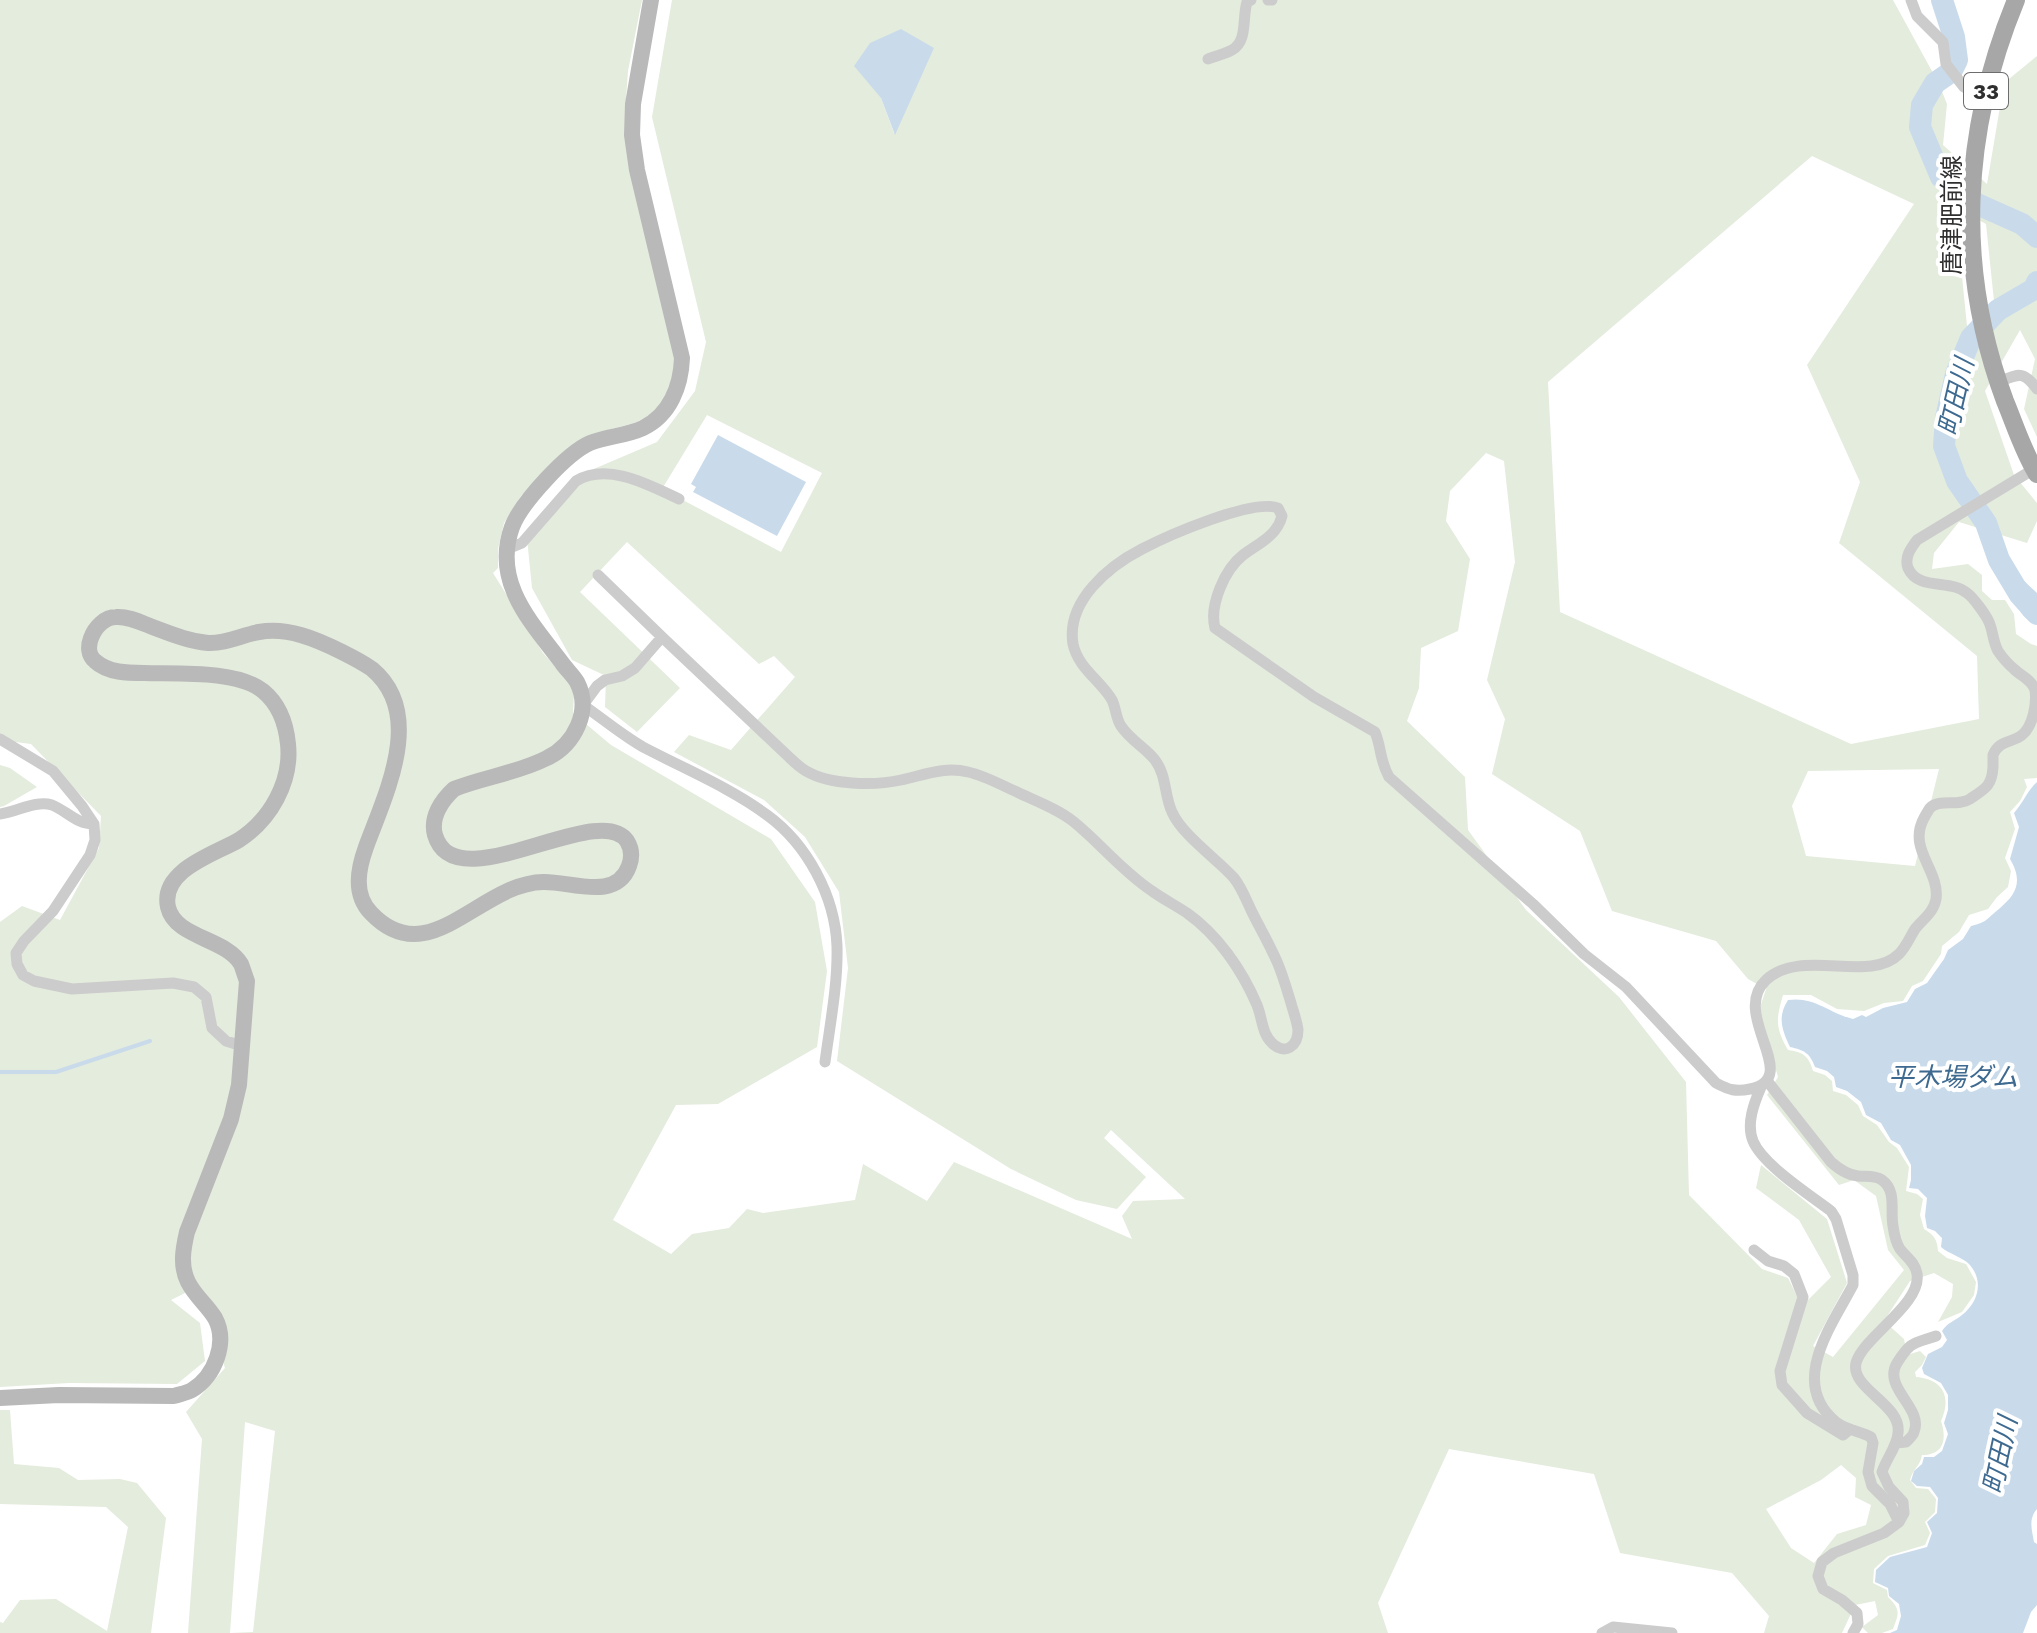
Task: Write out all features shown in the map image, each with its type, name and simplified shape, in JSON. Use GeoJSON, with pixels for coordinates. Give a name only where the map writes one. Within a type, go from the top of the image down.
{"type":"FeatureCollection","features":[{"type":"Feature","properties":{"kind":"main road","name":"唐津肥前線"},"geometry":{"type":"LineString","coordinates":[[2016,0],[2002,33],[1979,125],[1971,185],[1972,245],[1986,345],[2030,474]]}},
{"type":"Feature","properties":{"kind":"street"},"geometry":{"type":"LineString","coordinates":[[651,0],[633,104],[632,135],[637,170],[682,358],[678,385],[661,416],[642,429],[588,444],[573,453],[528,499],[513,525],[505,550],[506,565],[511,588],[522,609],[576,679],[583,705],[639,745],[768,815],[795,841],[815,871],[832,911],[837,946],[825,1062]]}},
{"type":"Feature","properties":{"kind":"street"},"geometry":{"type":"LineString","coordinates":[[1208,59],[1235,49],[1243,39],[1244,12],[1247,2],[1251,0]]}},
{"type":"Feature","properties":{"kind":"street"},"geometry":{"type":"LineString","coordinates":[[1911,0],[1917,16],[1943,42],[1946,64],[1964,87],[1971,91],[1989,81]]}},
{"type":"Feature","properties":{"kind":"street"},"geometry":{"type":"LineString","coordinates":[[1998,382],[2018,374],[2028,377],[2037,389]]}},
{"type":"Feature","properties":{"kind":"street"},"geometry":{"type":"LineString","coordinates":[[505,550],[522,543],[576,481],[586,475],[601,473],[642,481],[679,499]]}},
{"type":"Feature","properties":{"kind":"street"},"geometry":{"type":"LineString","coordinates":[[1899,1522],[1890,1504],[1872,1486],[1868,1472],[1873,1443],[1871,1437],[1836,1422],[1822,1407],[1814,1386],[1814,1367],[1820,1347],[1853,1285],[1853,1275],[1831,1211],[1783,1175],[1759,1151],[1751,1138],[1754,1103],[1771,1075],[1754,1011],[1757,993],[1764,982],[1777,972],[1799,966],[1881,965],[1899,954],[1936,902],[1936,887],[1918,842],[1920,826],[1930,807],[1938,803],[1966,802],[1985,788],[1992,779],[1993,755],[2002,742],[2021,736],[2028,727],[2036,709],[2035,690],[2030,681],[2014,669],[1996,648],[1988,621],[1967,593],[1925,582],[1909,571],[1906,561],[1917,540],[2030,474]]}},
{"type":"Feature","properties":{"kind":"street"},"geometry":{"type":"LineString","coordinates":[[598,575],[807,772],[825,779],[861,784],[900,780],[947,769],[966,771],[983,776],[1074,821],[1121,868],[1208,931],[1230,956],[1258,1006],[1266,1036],[1276,1047],[1285,1050],[1291,1048],[1298,1031],[1294,1013],[1279,965],[1236,880],[1172,813],[1162,771],[1119,724],[1114,704],[1079,659],[1073,644],[1074,627],[1082,601],[1103,574],[1123,559],[1218,517],[1262,506],[1278,508],[1282,516],[1275,531],[1231,567],[1216,605],[1215,628],[1314,697],[1375,732],[1381,763],[1389,777],[1533,904],[1584,954],[1626,987],[1716,1083],[1740,1092],[1765,1084]]}},
{"type":"Feature","properties":{"kind":"street"},"geometry":{"type":"LineString","coordinates":[[0,1398],[174,1396],[190,1391],[206,1379],[219,1349],[215,1318],[188,1282],[183,1252],[187,1232],[231,1119],[239,1085],[247,981],[242,965],[228,949],[187,930],[175,919],[168,906],[170,890],[177,876],[242,838],[266,817],[280,794],[289,764],[288,742],[283,719],[275,704],[262,690],[246,681],[223,676],[123,673],[91,659],[88,649],[101,623],[113,616],[134,619],[189,640],[215,644],[262,631],[288,632],[318,641],[359,660],[375,672],[388,689],[397,709],[400,731],[385,793],[363,855],[358,878],[359,893],[365,907],[378,920],[407,934],[424,934],[440,929],[519,885],[543,881],[592,888],[620,880],[627,871],[631,851],[622,836],[607,831],[585,832],[468,860],[454,856],[442,847],[435,835],[434,822],[443,799],[454,789],[546,759],[563,747],[574,733],[583,705],[597,686],[635,668],[662,637]]}},
{"type":"Feature","properties":{"kind":"street"},"geometry":{"type":"LineString","coordinates":[[0,739],[53,771],[94,824],[95,840],[90,855],[53,911],[16,953],[23,975],[34,981],[72,989],[173,983],[194,987],[206,997],[212,1028],[226,1041],[242,1046]]}},
{"type":"Feature","properties":{"kind":"street"},"geometry":{"type":"LineString","coordinates":[[0,814],[33,805],[50,805],[84,824],[94,824]]}},
{"type":"Feature","properties":{"kind":"street"},"geometry":{"type":"LineString","coordinates":[[1765,1084],[1831,1162],[1855,1176],[1880,1178],[1889,1187],[1898,1246],[1914,1265],[1918,1276],[1914,1291],[1862,1352],[1855,1365],[1857,1377],[1894,1414],[1899,1430],[1882,1472],[1889,1487],[1903,1502],[1904,1513],[1899,1522],[1884,1533],[1834,1553],[1822,1562],[1818,1576],[1823,1589],[1857,1613],[1858,1624],[1853,1633]]}},
{"type":"Feature","properties":{"kind":"street"},"geometry":{"type":"LineString","coordinates":[[1754,1250],[1794,1274],[1803,1297],[1780,1371],[1782,1385],[1807,1413],[1843,1435],[1850,1429]]}},
{"type":"Feature","properties":{"kind":"street"},"geometry":{"type":"LineString","coordinates":[[1896,1443],[1906,1442],[1914,1432],[1915,1418],[1895,1384],[1894,1368],[1909,1345],[1936,1336]]}},
{"type":"Feature","properties":{"kind":"street"},"geometry":{"type":"LineString","coordinates":[[1602,1633],[1613,1627],[1672,1633]]}},
{"type":"Feature","properties":{"kind":"green space"},"geometry":{"type":"Polygon","coordinates":[[[0,0],[642,0],[628,71],[625,113],[675,361],[675,386],[651,415],[604,431],[556,461],[521,496],[504,523],[498,549],[498,568],[493,573],[543,653],[569,681],[574,692],[573,713],[611,745],[771,839],[815,902],[827,971],[817,1047],[718,1104],[676,1105],[613,1220],[671,1254],[692,1234],[729,1228],[747,1209],[763,1213],[855,1200],[863,1164],[927,1201],[954,1162],[1132,1239],[1122,1216],[1133,1201],[1185,1199],[1111,1130],[1104,1138],[1146,1177],[1117,1209],[1076,1200],[1011,1169],[837,1061],[848,968],[839,892],[805,837],[764,800],[674,752],[689,735],[731,750],[795,677],[774,656],[759,664],[627,542],[580,592],[680,688],[637,732],[605,707],[606,676],[572,660],[532,588],[527,538],[575,477],[657,442],[695,391],[706,342],[652,117],[672,0],[1893,0],[1947,104],[1943,145],[1987,184],[2004,83],[2037,56],[2037,437],[2024,409],[2035,359],[2020,330],[1985,391],[2014,475],[2037,503],[2037,521],[2027,543],[1959,522],[1934,553],[1932,569],[1968,564],[1982,575],[1982,591],[1992,600],[2005,600],[2014,614],[2016,634],[2037,646],[2037,778],[2024,779],[2027,787],[2010,812],[2015,829],[2005,858],[2011,871],[2008,887],[1988,909],[1969,915],[1959,932],[1942,946],[1941,954],[1923,981],[1912,986],[1903,1001],[1884,1003],[1864,1011],[1837,1009],[1811,995],[1783,995],[1778,1017],[1779,1029],[1788,1050],[1805,1056],[1813,1071],[1832,1081],[1833,1091],[1846,1095],[1858,1105],[1863,1116],[1877,1125],[1897,1148],[1909,1167],[1906,1191],[1923,1199],[1920,1215],[1924,1229],[1934,1238],[1938,1251],[1947,1258],[1966,1264],[1976,1282],[1974,1295],[1962,1312],[1938,1322],[1952,1297],[1953,1284],[1934,1273],[1910,1281],[1884,1321],[1904,1339],[1907,1355],[1920,1351],[1926,1357],[1915,1372],[1916,1377],[1939,1385],[1946,1404],[1941,1421],[1944,1434],[1942,1445],[1935,1452],[1922,1455],[1910,1480],[1916,1488],[1928,1489],[1936,1499],[1935,1512],[1925,1522],[1930,1533],[1925,1545],[1888,1556],[1874,1569],[1873,1583],[1887,1590],[1898,1612],[1893,1629],[1882,1633],[1868,1633],[1862,1627],[1878,1615],[1875,1601],[1855,1605],[1842,1633],[1764,1633],[1769,1616],[1732,1573],[1620,1553],[1594,1474],[1449,1449],[1378,1603],[1388,1633],[230,1633],[188,1633],[202,1439],[186,1412],[225,1368],[199,1286],[171,1300],[200,1323],[205,1361],[177,1384],[69,1383],[0,1387],[0,922],[22,906],[60,920],[99,848],[101,816],[31,744],[0,740],[0,0]],[[933,48],[881,98],[894,133],[933,48]],[[1812,156],[1548,382],[1560,612],[1851,744],[1979,719],[1977,656],[1839,543],[1860,482],[1807,365],[1914,204],[1812,156]],[[1955,207],[1968,336],[1994,301],[1986,224],[1955,207]],[[707,415],[662,489],[781,552],[822,473],[707,415]],[[1486,453],[1450,491],[1446,521],[1470,559],[1458,631],[1421,648],[1419,688],[1407,721],[1465,777],[1468,830],[1526,910],[1619,997],[1686,1082],[1689,1195],[1762,1269],[1788,1278],[1802,1306],[1831,1277],[1799,1220],[1756,1188],[1761,1165],[1827,1219],[1847,1283],[1813,1346],[1833,1357],[1904,1270],[1888,1250],[1876,1196],[1854,1180],[1839,1185],[1767,1095],[1778,1077],[1759,1011],[1766,989],[1748,979],[1716,941],[1612,911],[1580,831],[1492,774],[1505,719],[1487,680],[1515,562],[1504,461],[1486,453]],[[1939,769],[1808,771],[1792,806],[1806,856],[1915,866],[1939,769]],[[245,1422],[230,1633],[253,1632],[275,1431],[245,1422]],[[1841,1465],[1821,1480],[1766,1509],[1791,1548],[1814,1563],[1837,1534],[1866,1525],[1871,1505],[1855,1497],[1856,1478],[1841,1465]]]}},
{"type":"Feature","properties":{"kind":"green space"},"geometry":{"type":"Polygon","coordinates":[[[0,765],[10,768],[37,787],[0,807],[0,765]]]}},
{"type":"Feature","properties":{"kind":"green space"},"geometry":{"type":"Polygon","coordinates":[[[0,1410],[10,1410],[14,1464],[59,1468],[78,1480],[120,1479],[137,1483],[166,1518],[151,1633],[0,1633],[0,1622],[3,1623],[20,1600],[56,1599],[107,1631],[128,1527],[106,1507],[0,1504],[0,1410]]]}},
{"type":"Feature","properties":{"kind":"water"},"geometry":{"type":"Polygon","coordinates":[[[901,29],[934,48],[895,135],[881,98],[854,66],[870,43],[901,29]]]}},
{"type":"Feature","properties":{"kind":"water"},"geometry":{"type":"Polygon","coordinates":[[[718,435],[806,482],[777,536],[693,492],[696,487],[691,484],[718,435]]]}},
{"type":"Feature","properties":{"kind":"water"},"geometry":{"type":"Polygon","coordinates":[[[2021,578],[2037,593],[2037,623],[2024,617],[2017,605],[2015,595],[2026,589],[2021,578]]]}},
{"type":"Feature","properties":{"kind":"water","name":"平木場ダム"},"geometry":{"type":"Polygon","coordinates":[[[2037,782],[2037,1509],[2031,1525],[2037,1544],[2037,1605],[2023,1633],[1890,1633],[1897,1630],[1901,1616],[1899,1604],[1889,1596],[1888,1588],[1875,1582],[1876,1570],[1890,1557],[1927,1547],[1932,1533],[1927,1522],[1937,1513],[1938,1498],[1930,1487],[1917,1486],[1911,1481],[1924,1457],[1934,1457],[1942,1451],[1948,1434],[1944,1423],[1948,1395],[1941,1383],[1924,1374],[1922,1368],[1928,1354],[1942,1347],[1947,1340],[1942,1331],[1944,1328],[1972,1304],[1978,1291],[1977,1277],[1963,1259],[1941,1247],[1942,1238],[1927,1228],[1927,1198],[1918,1189],[1909,1188],[1911,1165],[1900,1145],[1891,1140],[1881,1123],[1866,1115],[1861,1102],[1836,1087],[1834,1077],[1815,1067],[1806,1053],[1790,1047],[1783,1029],[1783,1012],[1788,1000],[1797,999],[1853,1019],[1907,1002],[1915,989],[1927,983],[1948,950],[1963,939],[1971,926],[1986,920],[2014,892],[2017,881],[2010,859],[2019,827],[2014,813],[2037,782]]]}},
{"type":"Feature","properties":{"kind":"waterway","name":"町田川"},"geometry":{"type":"LineString","coordinates":[[1942,0],[1954,37],[1957,60],[1951,72],[1935,83],[1922,105],[1920,127],[1941,177],[1977,204],[2022,224],[2037,237]]}},
{"type":"Feature","properties":{"kind":"waterway","name":"町田川"},"geometry":{"type":"LineString","coordinates":[[2037,282],[2034,289],[1998,310],[1971,338],[1956,374],[1946,418],[1944,446],[1957,481],[1986,523],[1999,560],[2020,595],[2037,614]]}},
{"type":"Feature","properties":{"kind":"waterway"},"geometry":{"type":"LineString","coordinates":[[0,1072],[56,1072],[150,1041]]}}]}
